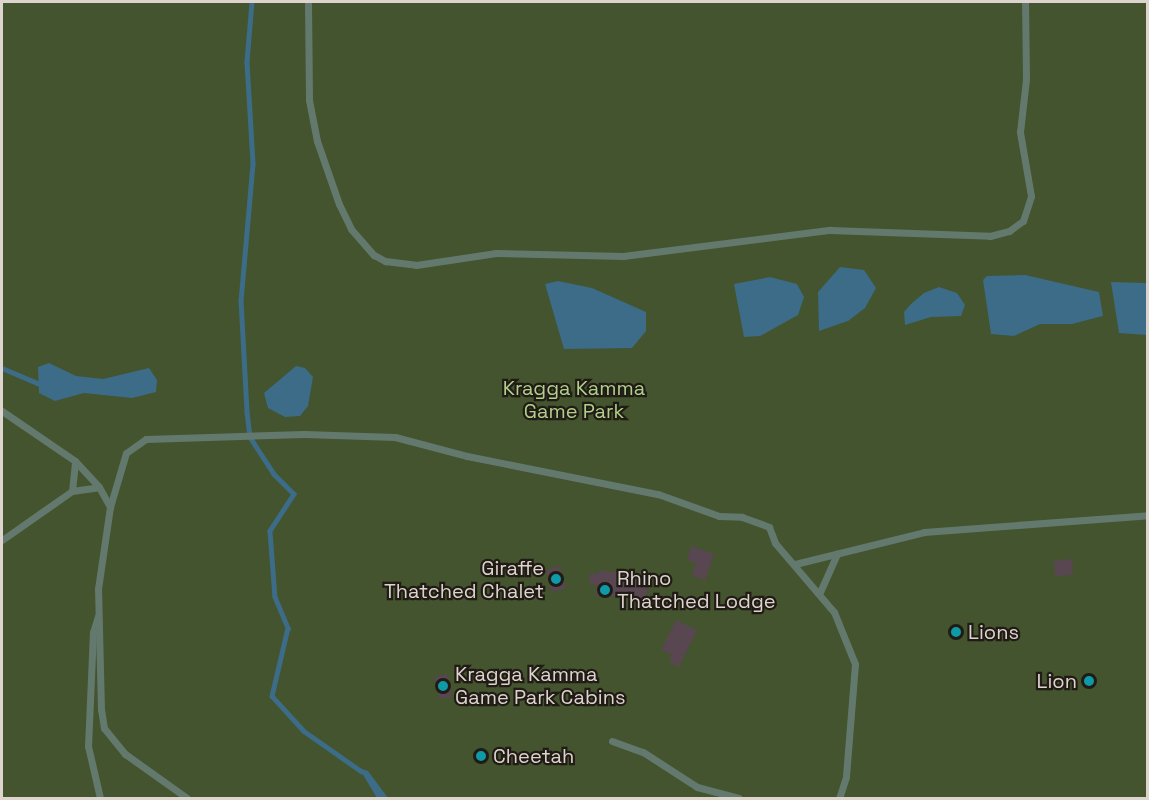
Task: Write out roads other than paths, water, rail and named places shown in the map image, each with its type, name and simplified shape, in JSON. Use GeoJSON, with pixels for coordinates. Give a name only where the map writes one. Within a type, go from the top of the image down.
{"type":"FeatureCollection","features":[{"type":"Feature","properties":{"kind":"lane"},"geometry":{"type":"LineString","coordinates":[[308,2],[309,100],[317,141],[339,204],[351,230],[374,255],[385,261],[416,265],[496,253],[623,256],[830,230],[990,236],[1009,231],[1023,220],[1031,196],[1020,132],[1026,79],[1025,2]]}},
{"type":"Feature","properties":{"kind":"lane"},"geometry":{"type":"LineString","coordinates":[[2,411],[27,425],[75,461],[99,486],[110,507]]}},
{"type":"Feature","properties":{"kind":"lane"},"geometry":{"type":"LineString","coordinates":[[100,798],[88,746],[93,632],[98,616],[110,507],[126,453],[146,439],[304,434],[395,436],[466,456],[658,494],[719,516],[759,521],[769,527],[775,543],[820,592],[834,612],[855,664],[846,777],[839,798]]}},
{"type":"Feature","properties":{"kind":"lane"},"geometry":{"type":"LineString","coordinates":[[72,491],[75,461]]}},
{"type":"Feature","properties":{"kind":"lane"},"geometry":{"type":"LineString","coordinates":[[2,540],[72,491],[99,486]]}},
{"type":"Feature","properties":{"kind":"lane"},"geometry":{"type":"LineString","coordinates":[[795,564],[955,527],[1148,515]]}},
{"type":"Feature","properties":{"kind":"lane"},"geometry":{"type":"LineString","coordinates":[[820,592],[837,554]]}},
{"type":"Feature","properties":{"kind":"lane"},"geometry":{"type":"LineString","coordinates":[[98,616],[102,634],[100,710],[105,728],[125,754],[187,798]]}},
{"type":"Feature","properties":{"kind":"lane"},"geometry":{"type":"LineString","coordinates":[[90,730],[105,728]]}},
{"type":"Feature","properties":{"kind":"lane"},"geometry":{"type":"LineString","coordinates":[[612,741],[643,752],[696,786],[739,798]]}},
{"type":"Feature","properties":{"kind":"water"},"geometry":{"type":"Polygon","coordinates":[[[840,267],[864,270],[876,288],[865,308],[848,321],[819,331],[818,292],[840,267]]]}},
{"type":"Feature","properties":{"kind":"water"},"geometry":{"type":"Polygon","coordinates":[[[1025,275],[1099,292],[1103,316],[1072,324],[1040,324],[1014,336],[991,334],[983,280],[987,276],[1025,275]]]}},
{"type":"Feature","properties":{"kind":"water"},"geometry":{"type":"Polygon","coordinates":[[[770,277],[797,284],[804,297],[798,315],[760,336],[744,337],[734,284],[770,277]]]}},
{"type":"Feature","properties":{"kind":"water"},"geometry":{"type":"Polygon","coordinates":[[[558,281],[592,288],[646,312],[646,331],[632,348],[564,349],[545,284],[558,281]]]}},
{"type":"Feature","properties":{"kind":"water"},"geometry":{"type":"Polygon","coordinates":[[[1111,282],[1147,283],[1147,335],[1119,333],[1111,282]]]}},
{"type":"Feature","properties":{"kind":"water"},"geometry":{"type":"Polygon","coordinates":[[[939,287],[957,293],[965,305],[961,316],[931,317],[905,325],[904,312],[911,304],[924,293],[939,287]]]}},
{"type":"Feature","properties":{"kind":"water"},"geometry":{"type":"Polygon","coordinates":[[[49,363],[76,376],[103,379],[149,368],[157,380],[156,392],[132,398],[84,393],[55,401],[39,393],[38,367],[49,363]]]}},
{"type":"Feature","properties":{"kind":"water"},"geometry":{"type":"Polygon","coordinates":[[[296,366],[305,368],[313,377],[308,406],[300,416],[285,417],[268,408],[264,393],[296,366]]]}},
{"type":"Feature","properties":{"kind":"water"},"geometry":{"type":"Polygon","coordinates":[[[359,768],[368,771],[388,798],[377,798],[359,768]]]}},
{"type":"Feature","properties":{"kind":"waterway"},"geometry":{"type":"LineString","coordinates":[[252,2],[247,62],[253,164],[241,300],[247,412],[250,437],[274,474],[294,494],[270,531],[275,597],[288,628],[272,696],[304,731],[361,771]]}},
{"type":"Feature","properties":{"kind":"waterway"},"geometry":{"type":"LineString","coordinates":[[2,368],[38,383]]}},
{"type":"Feature","properties":{"kind":"place","name":"Giraffe Thatched Chalet"},"geometry":{"type":"Point","coordinates":[556,579]}},
{"type":"Feature","properties":{"kind":"place","name":"Rhino Thatched Lodge"},"geometry":{"type":"Point","coordinates":[605,590]}},
{"type":"Feature","properties":{"kind":"place","name":"Lions"},"geometry":{"type":"Point","coordinates":[956,632]}},
{"type":"Feature","properties":{"kind":"place","name":"Lion"},"geometry":{"type":"Point","coordinates":[1089,681]}},
{"type":"Feature","properties":{"kind":"place","name":"Kragga Kamma Game Park Cabins"},"geometry":{"type":"Point","coordinates":[443,686]}},
{"type":"Feature","properties":{"kind":"place","name":"Cheetah"},"geometry":{"type":"Point","coordinates":[481,756]}},
{"type":"Feature","properties":{"kind":"park label","name":"Kragga Kamma Game Park"},"geometry":{"type":"Point","coordinates":[574,400]}}]}
